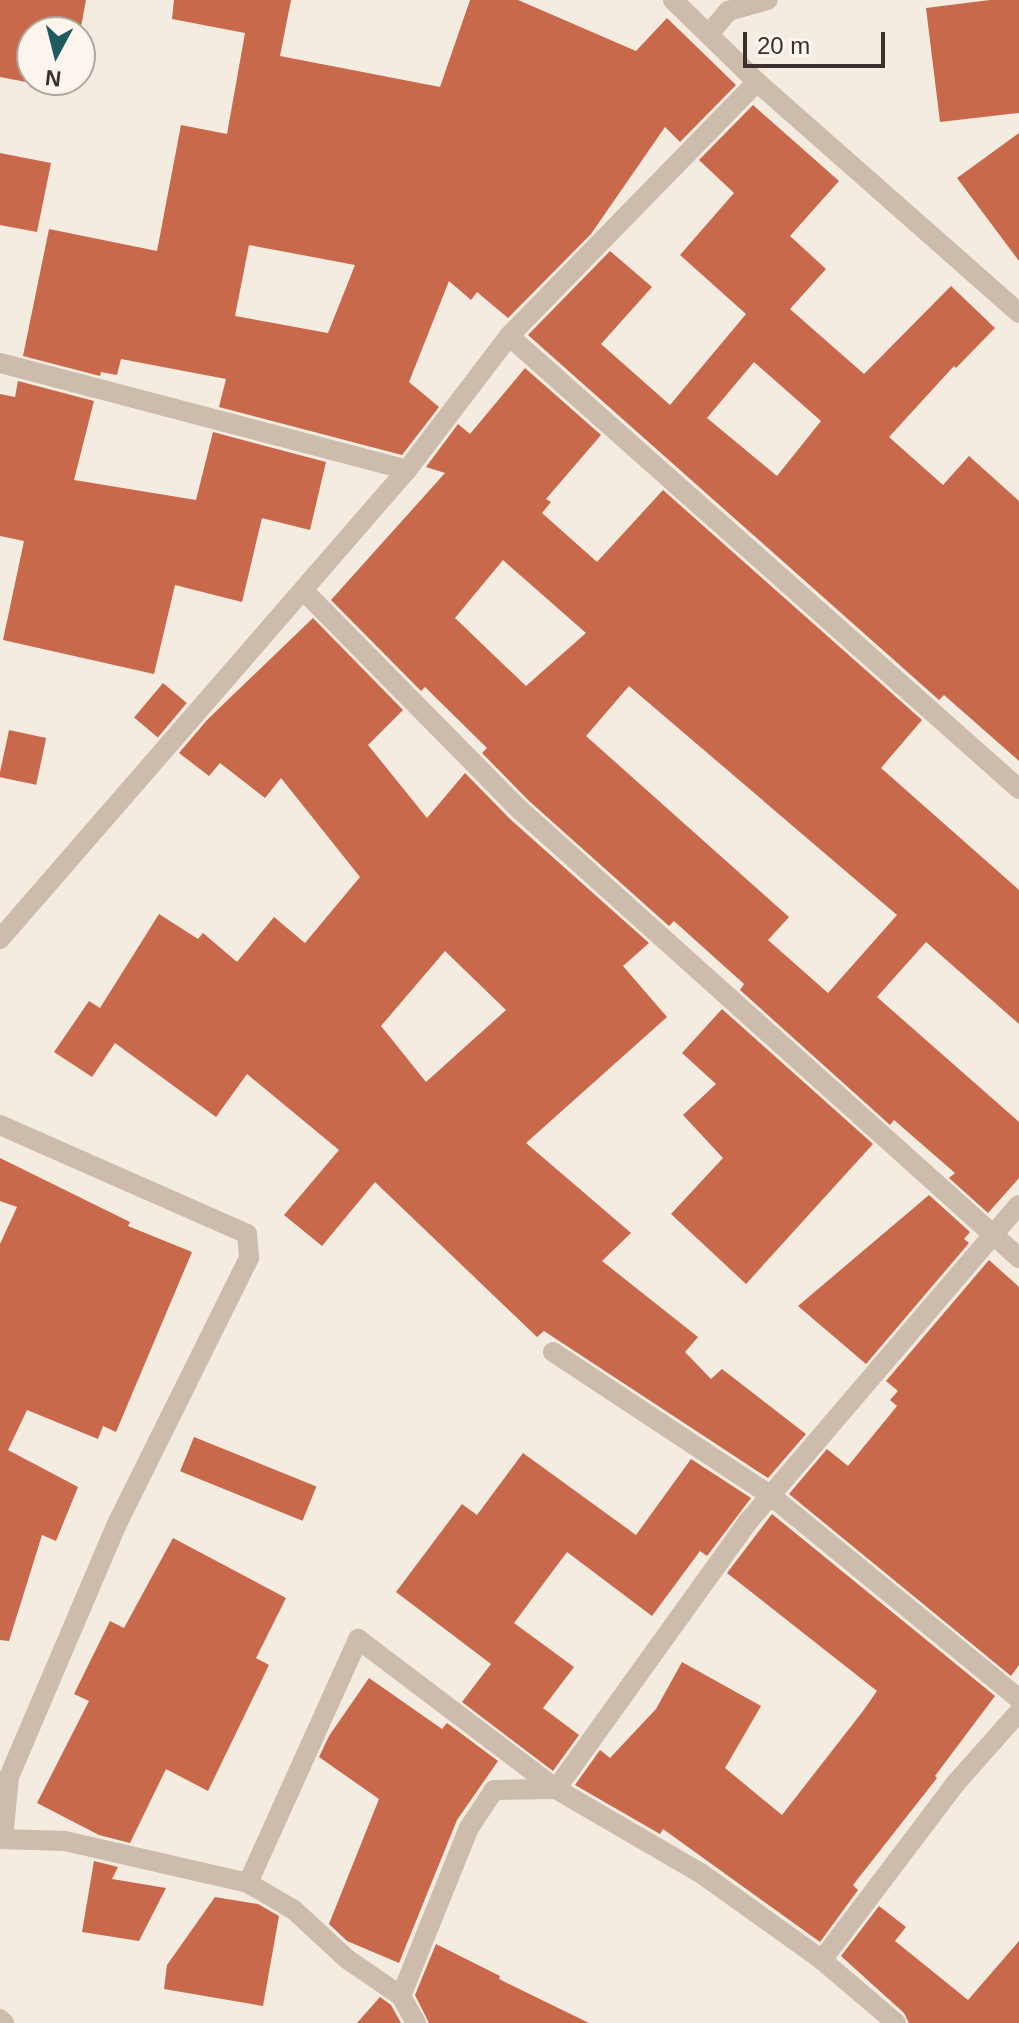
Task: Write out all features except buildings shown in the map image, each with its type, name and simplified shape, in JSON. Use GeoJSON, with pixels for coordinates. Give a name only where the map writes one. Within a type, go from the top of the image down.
{"type":"FeatureCollection","features":[{"type":"Feature","properties":{"kind":"street"},"geometry":{"type":"LineString","coordinates":[[673,0],[757,82],[1019,313]]}},
{"type":"Feature","properties":{"kind":"street"},"geometry":{"type":"LineString","coordinates":[[709,34],[728,11],[768,0]]}},
{"type":"Feature","properties":{"kind":"street"},"geometry":{"type":"LineString","coordinates":[[0,939],[407,470],[509,336],[757,82]]}},
{"type":"Feature","properties":{"kind":"street"},"geometry":{"type":"LineString","coordinates":[[509,336],[1019,789]]}},
{"type":"Feature","properties":{"kind":"street"},"geometry":{"type":"LineString","coordinates":[[0,363],[407,470]]}},
{"type":"Feature","properties":{"kind":"street"},"geometry":{"type":"LineString","coordinates":[[303,590],[519,809],[1019,1258]]}},
{"type":"Feature","properties":{"kind":"street"},"geometry":{"type":"LineString","coordinates":[[0,1125],[247,1234],[249,1258],[116,1526],[9,1777],[2,1839],[65,1841],[248,1883],[294,1910],[347,1959],[401,1996],[416,2023]]}},
{"type":"Feature","properties":{"kind":"street"},"geometry":{"type":"LineString","coordinates":[[556,1789],[770,1495],[1019,1205]]}},
{"type":"Feature","properties":{"kind":"street"},"geometry":{"type":"LineString","coordinates":[[553,1352],[770,1495],[1019,1699]]}},
{"type":"Feature","properties":{"kind":"street"},"geometry":{"type":"LineString","coordinates":[[248,1883],[358,1639],[556,1789],[702,1874],[822,1960],[896,2023]]}},
{"type":"Feature","properties":{"kind":"street"},"geometry":{"type":"LineString","coordinates":[[822,1960],[955,1784],[1019,1712]]}},
{"type":"Feature","properties":{"kind":"street"},"geometry":{"type":"LineString","coordinates":[[401,1996],[469,1828],[494,1790],[556,1789]]}}]}
